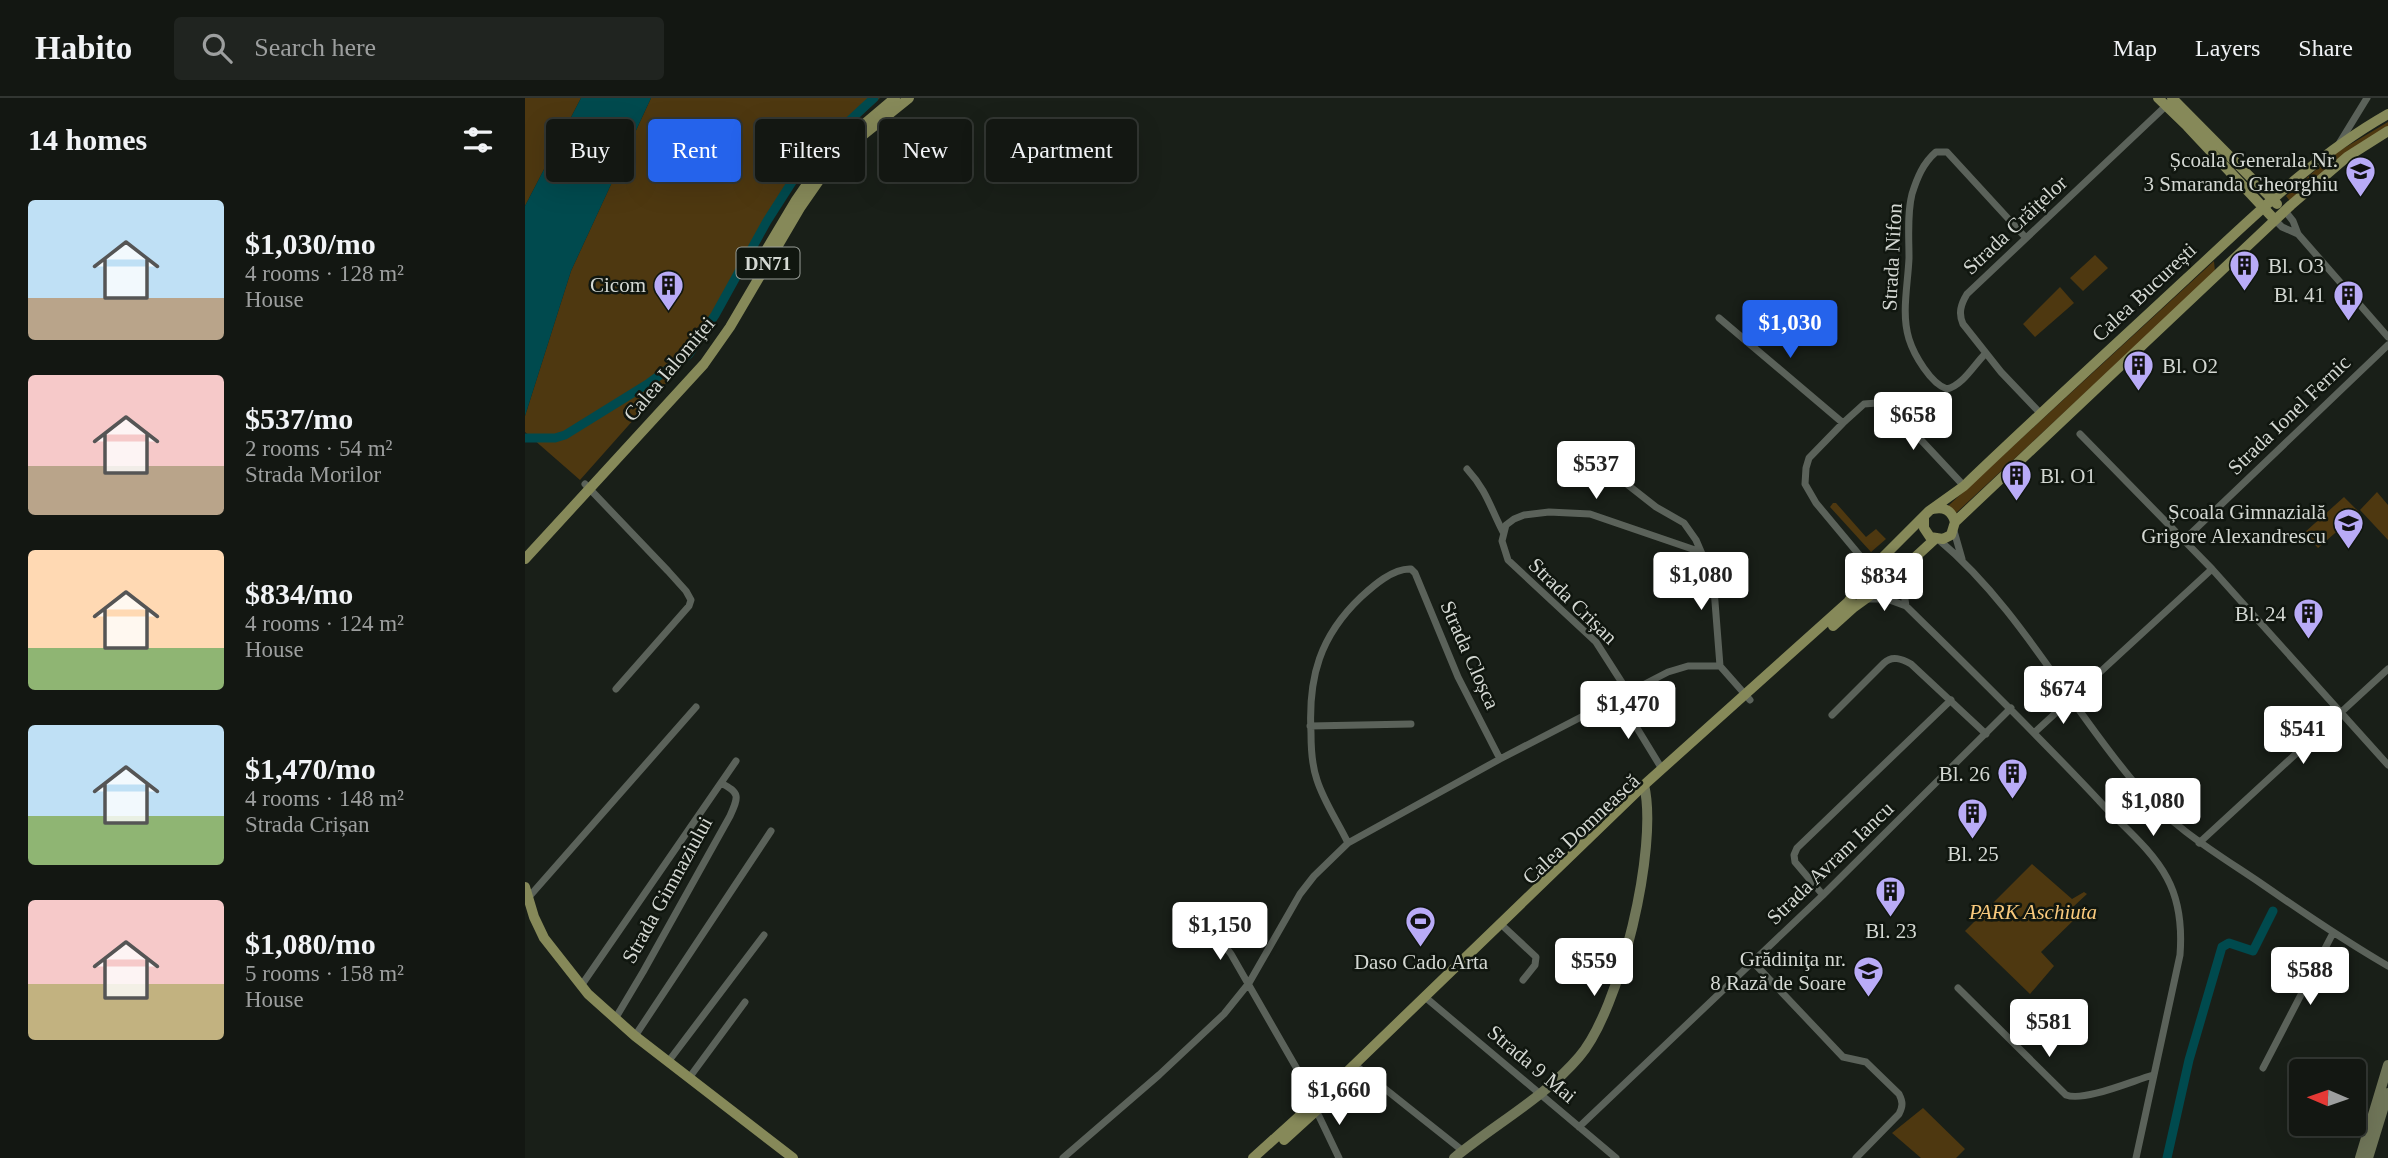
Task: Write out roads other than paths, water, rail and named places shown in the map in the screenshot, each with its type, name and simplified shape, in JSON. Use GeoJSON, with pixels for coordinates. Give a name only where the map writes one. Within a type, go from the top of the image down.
{"type":"FeatureCollection","features":[{"type":"Feature","properties":{"kind":"main road","name":"Calea Ialomiței"},"geometry":{"type":"LineString","coordinates":[[525,559],[698,360],[724,323],[805,186],[838,148],[895,98]]}},
{"type":"Feature","properties":{"kind":"main road","name":"Calea Ialomiței"},"geometry":{"type":"LineString","coordinates":[[587,486],[686,384],[717,346],[800,208],[825,172],[863,135],[909,98]]}},
{"type":"Feature","properties":{"kind":"main road"},"geometry":{"type":"LineString","coordinates":[[2158,98],[2171,101],[2285,211]]}},
{"type":"Feature","properties":{"kind":"main road"},"geometry":{"type":"LineString","coordinates":[[2171,101],[2275,220]]}},
{"type":"Feature","properties":{"kind":"main road","name":"Calea București"},"geometry":{"type":"LineString","coordinates":[[1933,509],[1964,486],[2273,200],[2338,145],[2388,114]]}},
{"type":"Feature","properties":{"kind":"main road","name":"Calea București"},"geometry":{"type":"LineString","coordinates":[[1954,526],[2275,220],[2347,157],[2388,131]]}},
{"type":"Feature","properties":{"kind":"main road","name":"DN71"},"geometry":{"type":"LineString","coordinates":[[525,550],[587,486]]}},
{"type":"Feature","properties":{"kind":"main road"},"geometry":{"type":"LineString","coordinates":[[1871,569],[1924,517],[1933,509],[1947,510],[1954,526],[1947,537],[1937,540],[1926,533],[1924,517]]}},
{"type":"Feature","properties":{"kind":"main road","name":"Calea Domnească"},"geometry":{"type":"LineString","coordinates":[[1428,999],[1505,928],[1663,769],[1937,540]]}},
{"type":"Feature","properties":{"kind":"main road","name":"Calea Domnească"},"geometry":{"type":"LineString","coordinates":[[1264,1158],[1645,789],[1748,698],[1848,602],[1871,569]]}},
{"type":"Feature","properties":{"kind":"main road"},"geometry":{"type":"LineString","coordinates":[[526,893],[544,938],[581,986],[635,1035],[793,1158]]}},
{"type":"Feature","properties":{"kind":"main road","name":"Calea Domnească"},"geometry":{"type":"LineString","coordinates":[[1253,1158],[1316,1107]]}},
{"type":"Feature","properties":{"kind":"street"},"geometry":{"type":"LineString","coordinates":[[2338,145],[2367,98]]}},
{"type":"Feature","properties":{"kind":"street","name":"Strada Crăițelor"},"geometry":{"type":"LineString","coordinates":[[2041,414],[1985,354],[1960,317],[1963,301],[1967,294],[2171,101]]}},
{"type":"Feature","properties":{"kind":"street","name":"Strada Nifon"},"geometry":{"type":"LineString","coordinates":[[1985,354],[1954,387],[1943,388],[1929,374],[1909,340],[1906,316],[1909,214],[1912,194],[1922,167],[1936,152],[1947,152],[2026,238]]}},
{"type":"Feature","properties":{"kind":"street"},"geometry":{"type":"LineString","coordinates":[[2285,211],[2292,219],[2298,234],[2388,337]]}},
{"type":"Feature","properties":{"kind":"street"},"geometry":{"type":"LineString","coordinates":[[2275,220],[2282,227],[2298,234]]}},
{"type":"Feature","properties":{"kind":"street"},"geometry":{"type":"LineString","coordinates":[[1720,318],[1843,423]]}},
{"type":"Feature","properties":{"kind":"street","name":"Strada Ionel Fernic"},"geometry":{"type":"LineString","coordinates":[[2184,540],[2388,345]]}},
{"type":"Feature","properties":{"kind":"street"},"geometry":{"type":"LineString","coordinates":[[1871,569],[1816,503],[1805,484],[1809,458],[1864,404],[1883,405],[1907,425],[1964,486]]}},
{"type":"Feature","properties":{"kind":"street"},"geometry":{"type":"LineString","coordinates":[[2080,435],[2212,569],[2388,765]]}},
{"type":"Feature","properties":{"kind":"street","name":"Strada Crișan"},"geometry":{"type":"LineString","coordinates":[[1467,469],[1489,499],[1503,532],[1503,550],[1511,564],[1596,642],[1628,692]]}},
{"type":"Feature","properties":{"kind":"street"},"geometry":{"type":"LineString","coordinates":[[1628,485],[1656,507],[1684,523],[1696,540],[1714,589],[1720,666],[1748,698]]}},
{"type":"Feature","properties":{"kind":"street"},"geometry":{"type":"LineString","coordinates":[[587,486],[668,570],[687,591],[691,600],[689,606],[616,689]]}},
{"type":"Feature","properties":{"kind":"street"},"geometry":{"type":"LineString","coordinates":[[1503,532],[1506,525],[1524,515],[1578,512],[1601,517],[1701,552]]}},
{"type":"Feature","properties":{"kind":"street"},"geometry":{"type":"LineString","coordinates":[[1954,526],[1962,560]]}},
{"type":"Feature","properties":{"kind":"street"},"geometry":{"type":"LineString","coordinates":[[1937,540],[1962,560],[2001,606],[2157,808],[2199,843],[2333,933],[2388,966]]}},
{"type":"Feature","properties":{"kind":"street","name":"Strada Cloșca"},"geometry":{"type":"LineString","coordinates":[[1310,726],[1310,692],[1326,643],[1342,619],[1371,588],[1408,568],[1415,573],[1458,677],[1500,759]]}},
{"type":"Feature","properties":{"kind":"street"},"geometry":{"type":"LineString","coordinates":[[1903,569],[1906,606]]}},
{"type":"Feature","properties":{"kind":"street"},"geometry":{"type":"LineString","coordinates":[[2035,733],[2212,569]]}},
{"type":"Feature","properties":{"kind":"street"},"geometry":{"type":"LineString","coordinates":[[1865,599],[1887,599],[1906,606],[2035,733],[2167,877],[2181,928],[2180,955],[2136,1158]]}},
{"type":"Feature","properties":{"kind":"street"},"geometry":{"type":"LineString","coordinates":[[1832,715],[1892,658],[1911,664],[1986,734]]}},
{"type":"Feature","properties":{"kind":"street"},"geometry":{"type":"LineString","coordinates":[[1063,1158],[1208,1031],[1249,983],[1300,894],[1314,876],[1348,843],[1500,759],[1678,668],[1720,666]]}},
{"type":"Feature","properties":{"kind":"street"},"geometry":{"type":"LineString","coordinates":[[2199,843],[2388,669]]}},
{"type":"Feature","properties":{"kind":"street"},"geometry":{"type":"LineString","coordinates":[[1618,697],[1663,769]]}},
{"type":"Feature","properties":{"kind":"street"},"geometry":{"type":"LineString","coordinates":[[1823,895],[1795,862],[1797,848],[1951,700]]}},
{"type":"Feature","properties":{"kind":"street"},"geometry":{"type":"LineString","coordinates":[[526,893],[696,707]]}},
{"type":"Feature","properties":{"kind":"street","name":"Strada Avram Iancu"},"geometry":{"type":"LineString","coordinates":[[1579,1127],[1823,895],[2011,709]]}},
{"type":"Feature","properties":{"kind":"street"},"geometry":{"type":"LineString","coordinates":[[1348,843],[1316,777],[1310,726],[1411,723]]}},
{"type":"Feature","properties":{"kind":"street"},"geometry":{"type":"LineString","coordinates":[[581,986],[736,761]]}},
{"type":"Feature","properties":{"kind":"street","name":"Strada Gimnaziului"},"geometry":{"type":"LineString","coordinates":[[615,1018],[730,816],[737,797],[736,792],[721,783]]}},
{"type":"Feature","properties":{"kind":"street"},"geometry":{"type":"LineString","coordinates":[[1358,1067],[1458,1154],[1540,1094],[1586,1048],[1612,994],[1637,904],[1647,829],[1645,789]]}},
{"type":"Feature","properties":{"kind":"street"},"geometry":{"type":"LineString","coordinates":[[635,1035],[771,831]]}},
{"type":"Feature","properties":{"kind":"street"},"geometry":{"type":"LineString","coordinates":[[1505,928],[1536,957],[1535,965],[1523,980]]}},
{"type":"Feature","properties":{"kind":"street"},"geometry":{"type":"LineString","coordinates":[[2263,1068],[2333,933]]}},
{"type":"Feature","properties":{"kind":"street"},"geometry":{"type":"LineString","coordinates":[[1197,934],[1222,942],[1249,983],[1316,1107],[1339,1158]]}},
{"type":"Feature","properties":{"kind":"street"},"geometry":{"type":"LineString","coordinates":[[669,1062],[764,935]]}},
{"type":"Feature","properties":{"kind":"street"},"geometry":{"type":"LineString","coordinates":[[1753,962],[1843,1057],[1866,1062],[1899,1094],[1902,1107],[1899,1114],[1857,1158]]}},
{"type":"Feature","properties":{"kind":"street"},"geometry":{"type":"LineString","coordinates":[[1958,988],[2066,1095],[2085,1096],[2153,1075]]}},
{"type":"Feature","properties":{"kind":"street","name":"Strada 9 Mai"},"geometry":{"type":"LineString","coordinates":[[1428,999],[1616,1158]]}},
{"type":"Feature","properties":{"kind":"street"},"geometry":{"type":"LineString","coordinates":[[689,1078],[745,1002]]}},
{"type":"Feature","properties":{"kind":"street"},"geometry":{"type":"LineString","coordinates":[[2360,1158],[2388,1065]]}},
{"type":"Feature","properties":{"kind":"street"},"geometry":{"type":"LineString","coordinates":[[2368,1158],[2388,1093]]}},
{"type":"Feature","properties":{"kind":"water"},"geometry":{"type":"Polygon","coordinates":[[[581,98],[651,98],[634,135],[634,119],[570,119],[581,98]]]}},
{"type":"Feature","properties":{"kind":"water"},"geometry":{"type":"Polygon","coordinates":[[[546,166],[546,182],[612,182],[571,271],[525,416],[525,206],[546,166]]]}},
{"type":"Feature","properties":{"kind":"waterway"},"geometry":{"type":"LineString","coordinates":[[525,438],[555,438],[565,435],[649,383],[689,354],[715,315],[767,221],[799,171],[809,158],[874,98]]}},
{"type":"Feature","properties":{"kind":"waterway"},"geometry":{"type":"LineString","coordinates":[[2167,1158],[2189,1060],[2222,947],[2229,943],[2253,951],[2273,911]]}},
{"type":"Feature","properties":{"kind":"place","name":"Școala Generala Nr. 3 Smaranda Gheorghiu"},"geometry":{"type":"Point","coordinates":[2361,199]}},
{"type":"Feature","properties":{"kind":"place","name":"Bl. O3"},"geometry":{"type":"Point","coordinates":[2245,293]}},
{"type":"Feature","properties":{"kind":"place","name":"Cicom"},"geometry":{"type":"Point","coordinates":[669,312]}},
{"type":"Feature","properties":{"kind":"place","name":"Bl. 41"},"geometry":{"type":"Point","coordinates":[2348,322]}},
{"type":"Feature","properties":{"kind":"place","name":"Bl. O2"},"geometry":{"type":"Point","coordinates":[2139,393]}},
{"type":"Feature","properties":{"kind":"place","name":"Bl. O1"},"geometry":{"type":"Point","coordinates":[2017,503]}},
{"type":"Feature","properties":{"kind":"place","name":"Școala Gimnazială Grigore Alexandrescu"},"geometry":{"type":"Point","coordinates":[2349,551]}},
{"type":"Feature","properties":{"kind":"place","name":"Bl. 24"},"geometry":{"type":"Point","coordinates":[2309,641]}},
{"type":"Feature","properties":{"kind":"place","name":"Bl. 26"},"geometry":{"type":"Point","coordinates":[2013,801]}},
{"type":"Feature","properties":{"kind":"place","name":"Bl. 25"},"geometry":{"type":"Point","coordinates":[1973,841]}},
{"type":"Feature","properties":{"kind":"place","name":"Bl. 23"},"geometry":{"type":"Point","coordinates":[1891,918]}},
{"type":"Feature","properties":{"kind":"place","name":"Daso Cado Arta"},"geometry":{"type":"Point","coordinates":[1421,949]}},
{"type":"Feature","properties":{"kind":"place","name":"Grădiniţa nr. 8 Rază de Soare"},"geometry":{"type":"Point","coordinates":[1869,998]}},
{"type":"Feature","properties":{"kind":"park label","name":"PARK Aschiuta"},"geometry":{"type":"Point","coordinates":[2033,912]}}]}
